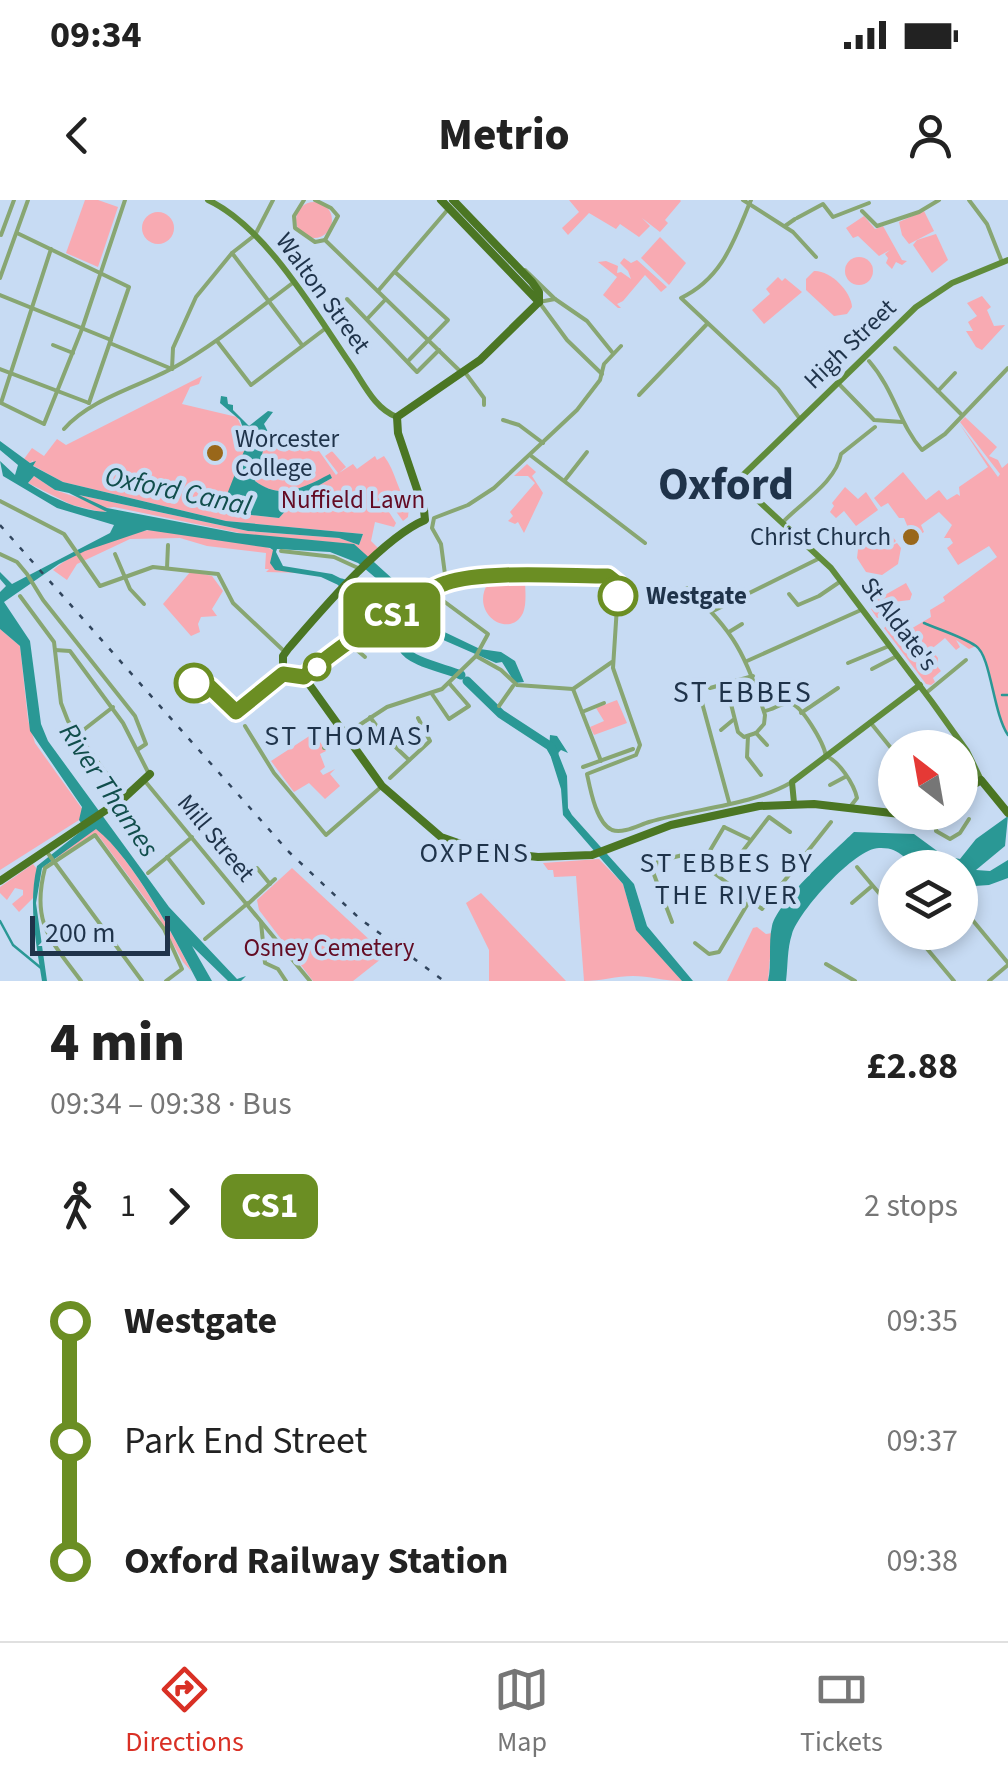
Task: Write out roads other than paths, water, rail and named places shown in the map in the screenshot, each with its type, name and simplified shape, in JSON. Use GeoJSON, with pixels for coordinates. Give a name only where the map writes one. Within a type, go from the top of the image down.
{"type":"FeatureCollection","features":[{"type":"Feature","properties":{"kind":"main road"},"geometry":{"type":"LineString","coordinates":[[236,712],[283,674],[286,650],[347,585],[418,523],[424,510],[398,432],[397,416],[463,372],[539,302],[535,286],[452,203],[441,200]]}},
{"type":"Feature","properties":{"kind":"main road"},"geometry":{"type":"LineString","coordinates":[[452,203],[539,302]]}},
{"type":"Feature","properties":{"kind":"main road"},"geometry":{"type":"LineString","coordinates":[[283,674],[304,677],[382,786],[426,826],[454,844],[512,856],[595,854],[670,824],[720,812],[794,804],[878,810]]}},
{"type":"Feature","properties":{"kind":"main road"},"geometry":{"type":"LineString","coordinates":[[0,882],[50,856],[81,825],[124,798],[147,777]]}},
{"type":"Feature","properties":{"kind":"main road","name":"St Aldate's"},"geometry":{"type":"LineString","coordinates":[[980,780],[1007,811]]}},
{"type":"Feature","properties":{"kind":"street"},"geometry":{"type":"LineString","coordinates":[[14,200],[0,234],[51,249],[128,287],[91,405]]}},
{"type":"Feature","properties":{"kind":"street"},"geometry":{"type":"LineString","coordinates":[[0,278],[28,200]]}},
{"type":"Feature","properties":{"kind":"street"},"geometry":{"type":"LineString","coordinates":[[51,249],[1,403],[44,424],[82,328],[124,200]]}},
{"type":"Feature","properties":{"kind":"street","name":"Walton Street"},"geometry":{"type":"LineString","coordinates":[[208,200],[235,216],[294,282],[379,406],[397,416]]}},
{"type":"Feature","properties":{"kind":"street"},"geometry":{"type":"LineString","coordinates":[[172,369],[174,348],[196,297],[232,253],[252,238],[273,200]]}},
{"type":"Feature","properties":{"kind":"street"},"geometry":{"type":"LineString","coordinates":[[304,200],[294,216],[294,225],[311,240],[325,240],[342,256],[463,372],[484,398],[484,405]]}},
{"type":"Feature","properties":{"kind":"street"},"geometry":{"type":"LineString","coordinates":[[315,200],[332,208],[338,216],[325,240]]}},
{"type":"Feature","properties":{"kind":"street"},"geometry":{"type":"LineString","coordinates":[[743,200],[785,226],[816,258]]}},
{"type":"Feature","properties":{"kind":"street"},"geometry":{"type":"LineString","coordinates":[[860,209],[877,226],[919,212],[939,200]]}},
{"type":"Feature","properties":{"kind":"street"},"geometry":{"type":"LineString","coordinates":[[969,200],[987,224],[1005,261]]}},
{"type":"Feature","properties":{"kind":"street"},"geometry":{"type":"LineString","coordinates":[[750,202],[742,228],[722,265],[681,298],[739,357],[778,389],[800,419]]}},
{"type":"Feature","properties":{"kind":"street"},"geometry":{"type":"LineString","coordinates":[[378,291],[452,203]]}},
{"type":"Feature","properties":{"kind":"street"},"geometry":{"type":"LineString","coordinates":[[785,226],[822,204],[833,217],[869,204]]}},
{"type":"Feature","properties":{"kind":"street"},"geometry":{"type":"LineString","coordinates":[[232,253],[302,345]]}},
{"type":"Feature","properties":{"kind":"street","name":"High Street"},"geometry":{"type":"LineString","coordinates":[[737,481],[892,329],[930,297],[960,279],[1005,261]]}},
{"type":"Feature","properties":{"kind":"street"},"geometry":{"type":"LineString","coordinates":[[516,267],[587,321],[613,354]]}},
{"type":"Feature","properties":{"kind":"street"},"geometry":{"type":"LineString","coordinates":[[395,272],[448,320],[409,360]]}},
{"type":"Feature","properties":{"kind":"street"},"geometry":{"type":"LineString","coordinates":[[64,429],[91,405],[172,369],[218,341],[294,282]]}},
{"type":"Feature","properties":{"kind":"street"},"geometry":{"type":"LineString","coordinates":[[0,296],[172,369]]}},
{"type":"Feature","properties":{"kind":"street"},"geometry":{"type":"LineString","coordinates":[[347,299],[418,372],[438,350]]}},
{"type":"Feature","properties":{"kind":"street"},"geometry":{"type":"LineString","coordinates":[[368,318],[386,299]]}},
{"type":"Feature","properties":{"kind":"street"},"geometry":{"type":"LineString","coordinates":[[555,299],[539,302],[566,340],[602,374]]}},
{"type":"Feature","properties":{"kind":"street"},"geometry":{"type":"LineString","coordinates":[[638,396],[708,324]]}},
{"type":"Feature","properties":{"kind":"street"},"geometry":{"type":"LineString","coordinates":[[218,341],[251,385],[326,328]]}},
{"type":"Feature","properties":{"kind":"street"},"geometry":{"type":"LineString","coordinates":[[53,345],[73,353]]}},
{"type":"Feature","properties":{"kind":"street"},"geometry":{"type":"LineString","coordinates":[[446,582],[441,544],[432,521],[483,497],[543,443],[577,409],[602,374],[604,364],[621,346]]}},
{"type":"Feature","properties":{"kind":"street"},"geometry":{"type":"LineString","coordinates":[[896,348],[962,415]]}},
{"type":"Feature","properties":{"kind":"street"},"geometry":{"type":"LineString","coordinates":[[869,361],[889,386],[903,422],[922,450],[945,434],[1008,368]]}},
{"type":"Feature","properties":{"kind":"street"},"geometry":{"type":"LineString","coordinates":[[0,369],[91,405]]}},
{"type":"Feature","properties":{"kind":"street"},"geometry":{"type":"LineString","coordinates":[[938,391],[955,374]]}},
{"type":"Feature","properties":{"kind":"street"},"geometry":{"type":"LineString","coordinates":[[838,383],[871,418],[878,422],[903,422]]}},
{"type":"Feature","properties":{"kind":"street"},"geometry":{"type":"LineString","coordinates":[[503,420],[519,425],[543,443]]}},
{"type":"Feature","properties":{"kind":"street"},"geometry":{"type":"LineString","coordinates":[[782,522],[821,487],[841,454],[874,428]]}},
{"type":"Feature","properties":{"kind":"street"},"geometry":{"type":"LineString","coordinates":[[565,480],[587,452]]}},
{"type":"Feature","properties":{"kind":"street"},"geometry":{"type":"LineString","coordinates":[[530,455],[645,543]]}},
{"type":"Feature","properties":{"kind":"street","name":"St Aldate's"},"geometry":{"type":"LineString","coordinates":[[737,481],[822,557],[926,693],[980,780]]}},
{"type":"Feature","properties":{"kind":"street"},"geometry":{"type":"LineString","coordinates":[[0,501],[64,534],[100,586],[148,568],[218,574],[233,603],[286,650]]}},
{"type":"Feature","properties":{"kind":"street"},"geometry":{"type":"LineString","coordinates":[[167,568],[168,545]]}},
{"type":"Feature","properties":{"kind":"street"},"geometry":{"type":"LineString","coordinates":[[281,551],[334,556],[362,571]]}},
{"type":"Feature","properties":{"kind":"street"},"geometry":{"type":"LineString","coordinates":[[0,554],[17,562],[28,574],[135,716],[146,744],[137,750]]}},
{"type":"Feature","properties":{"kind":"street"},"geometry":{"type":"LineString","coordinates":[[115,554],[144,604]]}},
{"type":"Feature","properties":{"kind":"street"},"geometry":{"type":"LineString","coordinates":[[713,612],[822,557]]}},
{"type":"Feature","properties":{"kind":"street"},"geometry":{"type":"LineString","coordinates":[[304,677],[413,600],[446,582],[551,575],[608,576],[616,582],[618,590],[612,662],[640,751],[590,772],[587,777],[602,820],[613,830],[765,795],[792,782],[920,685]]}},
{"type":"Feature","properties":{"kind":"street"},"geometry":{"type":"LineString","coordinates":[[789,594],[798,605],[841,581]]}},
{"type":"Feature","properties":{"kind":"street"},"geometry":{"type":"LineString","coordinates":[[687,588],[713,612],[747,661],[764,711],[764,724],[756,733],[741,736],[732,720],[726,684]]}},
{"type":"Feature","properties":{"kind":"street"},"geometry":{"type":"LineString","coordinates":[[324,748],[387,706],[432,694],[452,681],[478,653],[488,634],[438,598],[432,589]]}},
{"type":"Feature","properties":{"kind":"street"},"geometry":{"type":"LineString","coordinates":[[20,596],[54,642],[61,703],[77,734],[124,798]]}},
{"type":"Feature","properties":{"kind":"street"},"geometry":{"type":"LineString","coordinates":[[747,661],[861,610]]}},
{"type":"Feature","properties":{"kind":"street"},"geometry":{"type":"LineString","coordinates":[[729,632],[742,624]]}},
{"type":"Feature","properties":{"kind":"street"},"geometry":{"type":"LineString","coordinates":[[350,644],[365,657]]}},
{"type":"Feature","properties":{"kind":"street"},"geometry":{"type":"LineString","coordinates":[[848,663],[890,646]]}},
{"type":"Feature","properties":{"kind":"street","name":"Mill Street"},"geometry":{"type":"LineString","coordinates":[[55,650],[70,651],[113,707],[147,777],[310,981]]}},
{"type":"Feature","properties":{"kind":"street"},"geometry":{"type":"LineString","coordinates":[[478,653],[516,685],[573,689],[612,662]]}},
{"type":"Feature","properties":{"kind":"street"},"geometry":{"type":"LineString","coordinates":[[872,669],[897,656]]}},
{"type":"Feature","properties":{"kind":"street"},"geometry":{"type":"LineString","coordinates":[[926,693],[966,660]]}},
{"type":"Feature","properties":{"kind":"street"},"geometry":{"type":"LineString","coordinates":[[710,688],[753,676]]}},
{"type":"Feature","properties":{"kind":"street"},"geometry":{"type":"LineString","coordinates":[[432,694],[449,719],[460,714],[469,706],[452,681]]}},
{"type":"Feature","properties":{"kind":"street"},"geometry":{"type":"LineString","coordinates":[[499,706],[516,685]]}},
{"type":"Feature","properties":{"kind":"street"},"geometry":{"type":"LineString","coordinates":[[698,688],[729,802]]}},
{"type":"Feature","properties":{"kind":"street"},"geometry":{"type":"LineString","coordinates":[[802,713],[838,688]]}},
{"type":"Feature","properties":{"kind":"street"},"geometry":{"type":"LineString","coordinates":[[573,689],[602,760]]}},
{"type":"Feature","properties":{"kind":"street"},"geometry":{"type":"LineString","coordinates":[[582,712],[604,703]]}},
{"type":"Feature","properties":{"kind":"street"},"geometry":{"type":"LineString","coordinates":[[764,711],[789,703],[796,706],[824,745],[826,756]]}},
{"type":"Feature","properties":{"kind":"street"},"geometry":{"type":"LineString","coordinates":[[77,734],[113,707]]}},
{"type":"Feature","properties":{"kind":"street"},"geometry":{"type":"LineString","coordinates":[[370,717],[410,760]]}},
{"type":"Feature","properties":{"kind":"street"},"geometry":{"type":"LineString","coordinates":[[390,778],[430,740],[418,718]]}},
{"type":"Feature","properties":{"kind":"street"},"geometry":{"type":"LineString","coordinates":[[720,730],[732,720]]}},
{"type":"Feature","properties":{"kind":"street"},"geometry":{"type":"LineString","coordinates":[[870,722],[878,732]]}},
{"type":"Feature","properties":{"kind":"street"},"geometry":{"type":"LineString","coordinates":[[244,726],[278,778],[328,836],[382,786]]}},
{"type":"Feature","properties":{"kind":"street"},"geometry":{"type":"LineString","coordinates":[[756,733],[767,746]]}},
{"type":"Feature","properties":{"kind":"street"},"geometry":{"type":"LineString","coordinates":[[748,736],[747,757],[760,775]]}},
{"type":"Feature","properties":{"kind":"street"},"geometry":{"type":"LineString","coordinates":[[824,745],[834,750]]}},
{"type":"Feature","properties":{"kind":"street"},"geometry":{"type":"LineString","coordinates":[[584,766],[633,750]]}},
{"type":"Feature","properties":{"kind":"street"},"geometry":{"type":"LineString","coordinates":[[826,756],[846,776],[857,798],[848,808]]}},
{"type":"Feature","properties":{"kind":"street"},"geometry":{"type":"LineString","coordinates":[[830,785],[846,776]]}},
{"type":"Feature","properties":{"kind":"street"},"geometry":{"type":"LineString","coordinates":[[792,782],[794,804]]}},
{"type":"Feature","properties":{"kind":"street"},"geometry":{"type":"LineString","coordinates":[[702,864],[724,828],[720,812]]}},
{"type":"Feature","properties":{"kind":"street"},"geometry":{"type":"LineString","coordinates":[[732,865],[770,817],[790,832]]}},
{"type":"Feature","properties":{"kind":"street"},"geometry":{"type":"LineString","coordinates":[[672,922],[654,867],[658,861],[678,854],[702,864],[762,909],[831,822]]}},
{"type":"Feature","properties":{"kind":"street"},"geometry":{"type":"LineString","coordinates":[[724,828],[750,839]]}},
{"type":"Feature","properties":{"kind":"street"},"geometry":{"type":"LineString","coordinates":[[938,830],[950,839],[962,830]]}},
{"type":"Feature","properties":{"kind":"street"},"geometry":{"type":"LineString","coordinates":[[79,980],[43,926],[40,904],[44,870],[50,856],[95,835],[164,929],[182,968],[166,981]]}},
{"type":"Feature","properties":{"kind":"street"},"geometry":{"type":"LineString","coordinates":[[148,872],[192,836]]}},
{"type":"Feature","properties":{"kind":"street"},"geometry":{"type":"LineString","coordinates":[[50,856],[142,981]]}},
{"type":"Feature","properties":{"kind":"street"},"geometry":{"type":"LineString","coordinates":[[167,857],[204,903]]}},
{"type":"Feature","properties":{"kind":"street"},"geometry":{"type":"LineString","coordinates":[[857,867],[878,893]]}},
{"type":"Feature","properties":{"kind":"street"},"geometry":{"type":"LineString","coordinates":[[205,939],[273,882],[257,868]]}},
{"type":"Feature","properties":{"kind":"street"},"geometry":{"type":"LineString","coordinates":[[852,902],[872,886]]}},
{"type":"Feature","properties":{"kind":"street"},"geometry":{"type":"LineString","coordinates":[[694,943],[709,954],[720,952],[750,900]]}},
{"type":"Feature","properties":{"kind":"street"},"geometry":{"type":"LineString","coordinates":[[261,919],[265,962],[278,969],[286,981]]}},
{"type":"Feature","properties":{"kind":"street"},"geometry":{"type":"LineString","coordinates":[[978,928],[1008,964],[989,981]]}},
{"type":"Feature","properties":{"kind":"street"},"geometry":{"type":"LineString","coordinates":[[927,950],[954,981]]}},
{"type":"Feature","properties":{"kind":"street"},"geometry":{"type":"LineString","coordinates":[[826,964],[855,981]]}},
{"type":"Feature","properties":{"kind":"waterway"},"geometry":{"type":"LineString","coordinates":[[342,583],[396,604]]}},
{"type":"Feature","properties":{"kind":"waterway"},"geometry":{"type":"LineString","coordinates":[[413,635],[418,620]]}},
{"type":"Feature","properties":{"kind":"waterway"},"geometry":{"type":"LineString","coordinates":[[924,623],[964,639],[981,652],[1008,735]]}},
{"type":"Feature","properties":{"kind":"waterway"},"geometry":{"type":"LineString","coordinates":[[403,648],[420,661],[461,675]]}},
{"type":"Feature","properties":{"kind":"waterway"},"geometry":{"type":"LineString","coordinates":[[467,681],[501,714],[550,746],[554,753]]}},
{"type":"Feature","properties":{"kind":"waterway"},"geometry":{"type":"LineString","coordinates":[[1002,695],[1008,695]]}},
{"type":"Feature","properties":{"kind":"waterway"},"geometry":{"type":"LineString","coordinates":[[0,921],[13,945],[41,968]]}},
{"type":"Feature","properties":{"kind":"railway"},"geometry":{"type":"LineString","coordinates":[[0,525],[289,852],[359,918],[444,981]]}},
{"type":"Feature","properties":{"kind":"place","name":"Worcester College"},"geometry":{"type":"Point","coordinates":[215,453]}},
{"type":"Feature","properties":{"kind":"place","name":"Christ Church"},"geometry":{"type":"Point","coordinates":[911,537]}},
{"type":"Feature","properties":{"kind":"place","name":"Westgate"},"geometry":{"type":"Point","coordinates":[618,596]}},
{"type":"Feature","properties":{"kind":"district","name":"Oxford"},"geometry":{"type":"Point","coordinates":[726,485]}},
{"type":"Feature","properties":{"kind":"district","name":"ST EBBES"},"geometry":{"type":"Point","coordinates":[743,692]}},
{"type":"Feature","properties":{"kind":"district","name":"ST THOMAS'"},"geometry":{"type":"Point","coordinates":[349,736]}},
{"type":"Feature","properties":{"kind":"district","name":"OXPENS"},"geometry":{"type":"Point","coordinates":[475,853]}},
{"type":"Feature","properties":{"kind":"district","name":"ST EBBES BY THE RIVER"},"geometry":{"type":"Point","coordinates":[727,879]}},
{"type":"Feature","properties":{"kind":"water label","name":"Oxford Canal"},"geometry":{"type":"Point","coordinates":[178,491]}},
{"type":"Feature","properties":{"kind":"water label","name":"River Thames"},"geometry":{"type":"Point","coordinates":[109,790]}},
{"type":"Feature","properties":{"kind":"park label","name":"Nuffield Lawn"},"geometry":{"type":"Point","coordinates":[353,500]}},
{"type":"Feature","properties":{"kind":"park label","name":"Osney Cemetery"},"geometry":{"type":"Point","coordinates":[329,948]}}]}
